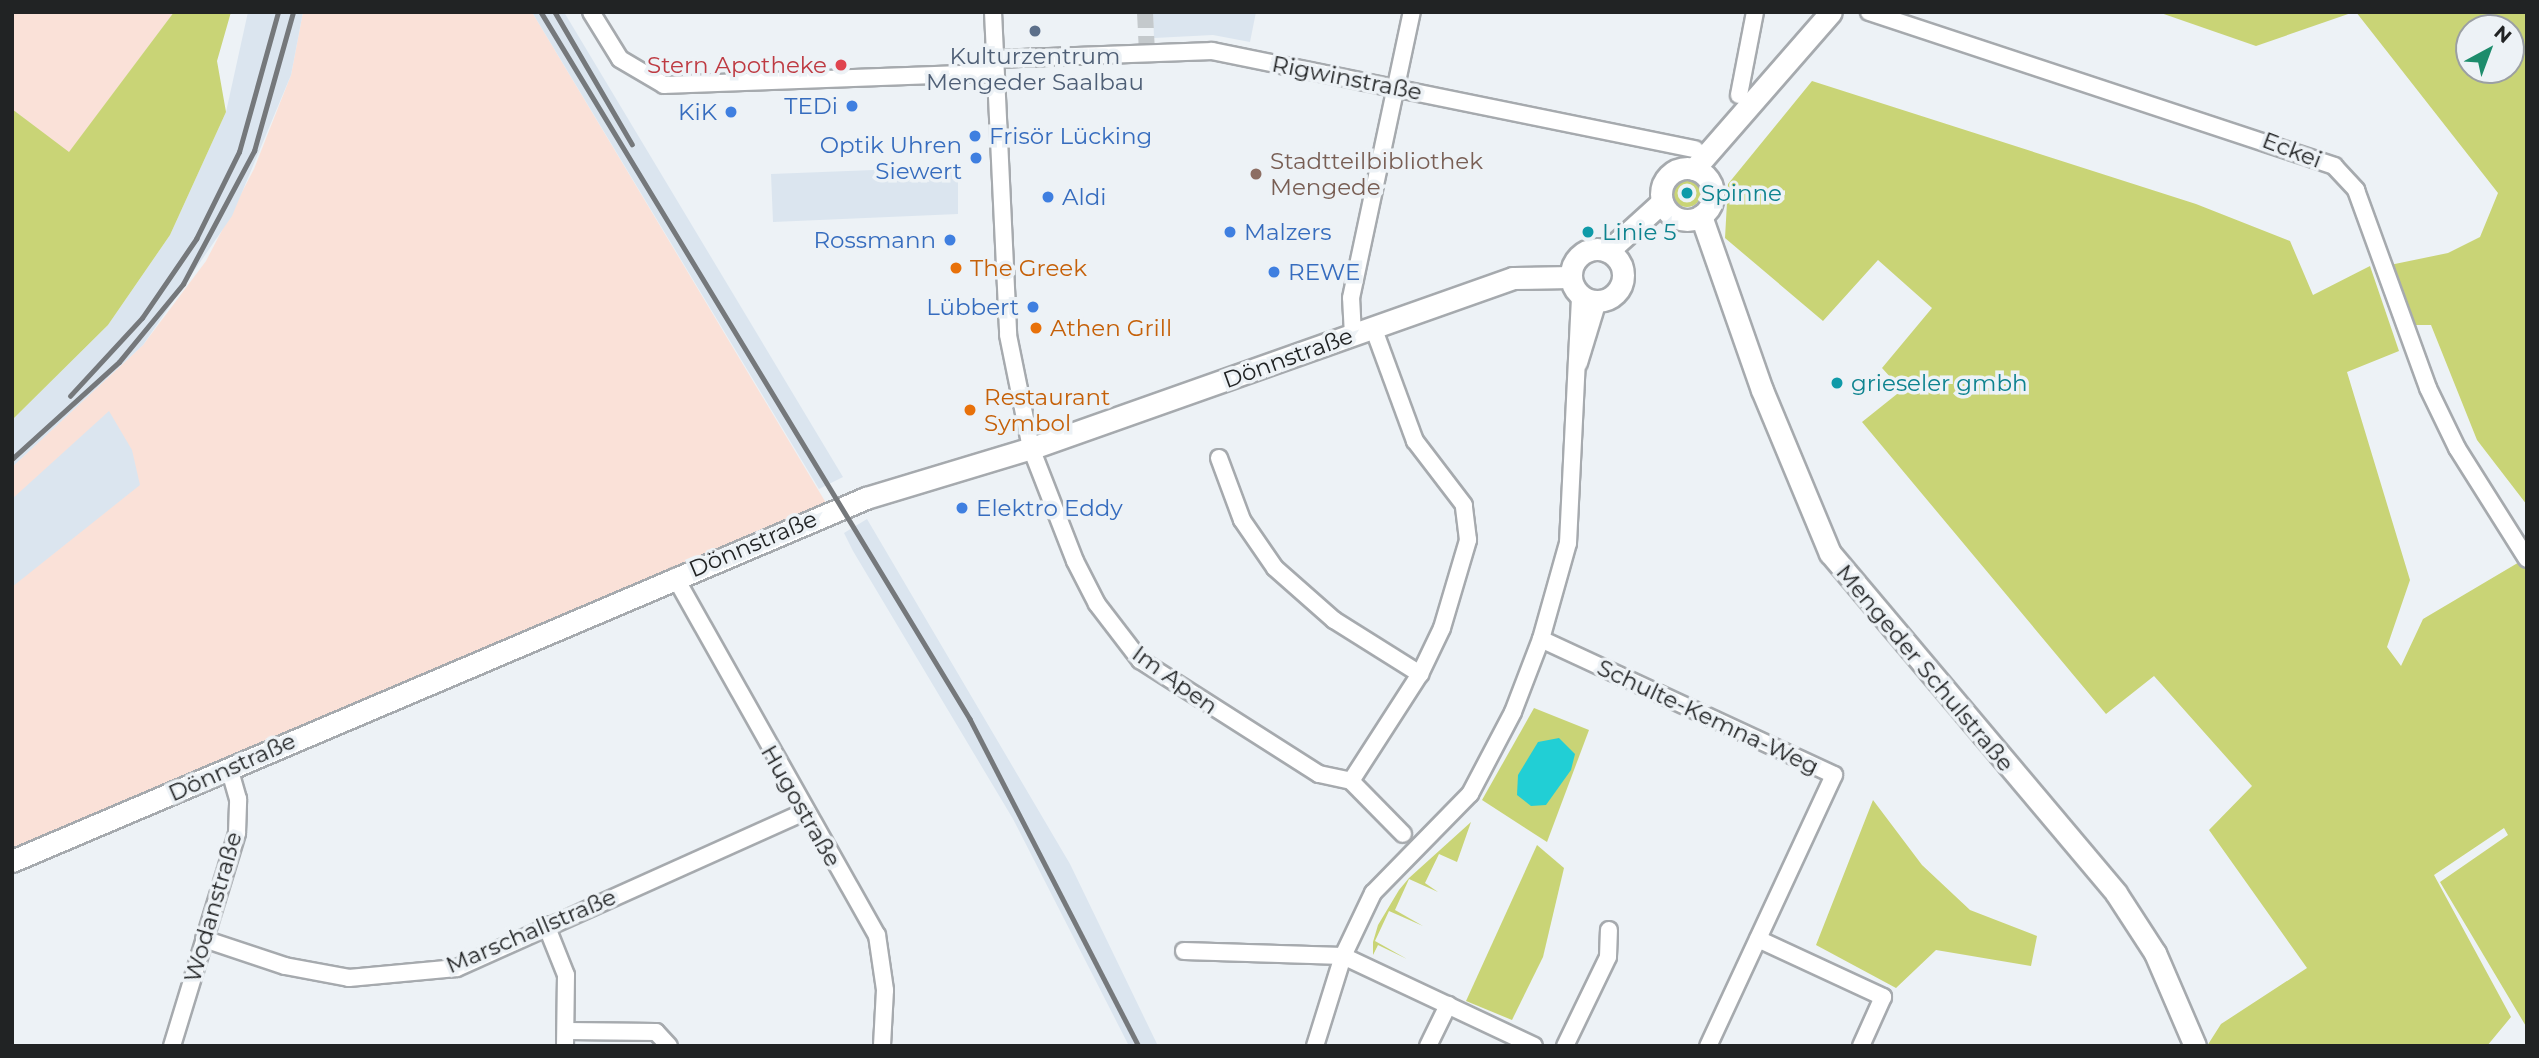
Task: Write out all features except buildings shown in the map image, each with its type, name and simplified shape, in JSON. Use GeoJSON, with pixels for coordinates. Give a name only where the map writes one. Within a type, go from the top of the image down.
{"type":"FeatureCollection","features":[{"type":"Feature","properties":{"kind":"street","name":"Rigwinstraße"},"geometry":{"type":"LineString","coordinates":[[591,12],[620,59],[664,85],[1212,51],[1396,88],[1699,165]]}},
{"type":"Feature","properties":{"kind":"street","name":"Im Apen"},"geometry":{"type":"LineString","coordinates":[[993,12],[1002,285],[1031,448],[1097,604],[1140,660],[1319,774],[1351,780]]}},
{"type":"Feature","properties":{"kind":"street"},"geometry":{"type":"LineString","coordinates":[[1353,335],[1351,298],[1412,12]]}},
{"type":"Feature","properties":{"kind":"street"},"geometry":{"type":"LineString","coordinates":[[1740,95],[1755,12]]}},
{"type":"Feature","properties":{"kind":"street"},"geometry":{"type":"LineString","coordinates":[[1315,1046],[1343,956],[1384,878],[1470,794],[1513,712],[1541,639],[1568,543],[1581,283],[1621,286],[1615,258],[1668,209],[1667,178],[1699,165],[1831,12]]}},
{"type":"Feature","properties":{"kind":"street","name":"Eckei"},"geometry":{"type":"LineString","coordinates":[[1869,12],[2334,166],[2356,190],[2428,388],[2457,449],[2527,559]]}},
{"type":"Feature","properties":{"kind":"street"},"geometry":{"type":"LineString","coordinates":[[1668,209],[1701,216],[1713,198],[1699,165]]}},
{"type":"Feature","properties":{"kind":"street","name":"Mengeder Schulstraße"},"geometry":{"type":"LineString","coordinates":[[1701,216],[1762,390],[1830,553],[2123,903],[2155,953],[2195,1046]]}},
{"type":"Feature","properties":{"kind":"street","name":"Dönnstraße"},"geometry":{"type":"LineString","coordinates":[[12,861],[866,498],[1031,448],[1513,278],[1534,264],[1581,283],[1594,249],[1615,258]]}},
{"type":"Feature","properties":{"kind":"street"},"geometry":{"type":"LineString","coordinates":[[1373,327],[1415,441],[1454,488],[1468,520],[1459,579],[1420,674],[1351,780],[1402,834]]}},
{"type":"Feature","properties":{"kind":"street"},"geometry":{"type":"LineString","coordinates":[[1219,458],[1242,520],[1275,568],[1334,620],[1420,674]]}},
{"type":"Feature","properties":{"kind":"street","name":"Hugostraße"},"geometry":{"type":"LineString","coordinates":[[675,577],[804,812],[877,935],[885,990],[882,1046]]}},
{"type":"Feature","properties":{"kind":"street","name":"Schulte-Kemna-Weg"},"geometry":{"type":"LineString","coordinates":[[1541,639],[1834,775],[1708,1046]]}},
{"type":"Feature","properties":{"kind":"street","name":"Wodanstraße"},"geometry":{"type":"LineString","coordinates":[[172,1046],[237,832],[238,799],[229,768]]}},
{"type":"Feature","properties":{"kind":"street","name":"Marschallstraße"},"geometry":{"type":"LineString","coordinates":[[204,939],[285,966],[349,978],[415,976],[457,968],[546,925],[804,812]]}},
{"type":"Feature","properties":{"kind":"street"},"geometry":{"type":"LineString","coordinates":[[546,925],[566,975],[566,1039],[656,1032],[669,1046]]}},
{"type":"Feature","properties":{"kind":"street"},"geometry":{"type":"LineString","coordinates":[[1565,1046],[1608,957],[1609,930]]}},
{"type":"Feature","properties":{"kind":"street"},"geometry":{"type":"LineString","coordinates":[[1758,939],[1883,997],[1861,1046]]}},
{"type":"Feature","properties":{"kind":"street"},"geometry":{"type":"LineString","coordinates":[[1184,951],[1343,956],[1534,1046]]}},
{"type":"Feature","properties":{"kind":"street"},"geometry":{"type":"LineString","coordinates":[[1428,1046],[1448,1005]]}},
{"type":"Feature","properties":{"kind":"shaded area"},"geometry":{"type":"Polygon","coordinates":[[[12,12],[174,12],[69,153],[12,109],[12,12]]]}},
{"type":"Feature","properties":{"kind":"shaded area"},"geometry":{"type":"Polygon","coordinates":[[[248,12],[303,12],[291,75],[232,216],[143,345],[12,467],[12,420],[108,325],[170,235],[226,112],[248,12]]]}},
{"type":"Feature","properties":{"kind":"shaded area"},"geometry":{"type":"Polygon","coordinates":[[[303,12],[532,12],[832,513],[12,861],[12,467],[143,345],[206,261],[254,169],[291,75],[303,12]]]}},
{"type":"Feature","properties":{"kind":"shaded area"},"geometry":{"type":"Polygon","coordinates":[[[532,12],[564,12],[843,477],[819,489],[532,12]]]}},
{"type":"Feature","properties":{"kind":"shaded area"},"geometry":{"type":"Polygon","coordinates":[[[1153,12],[1256,12],[1250,42],[1213,35],[1154,38],[1153,12]]]}},
{"type":"Feature","properties":{"kind":"shaded area"},"geometry":{"type":"Polygon","coordinates":[[[951,167],[952,179],[958,179],[958,214],[773,222],[771,174],[951,167]]]}},
{"type":"Feature","properties":{"kind":"shaded area"},"geometry":{"type":"Polygon","coordinates":[[[109,411],[132,450],[140,485],[12,587],[12,499],[109,411]]]}},
{"type":"Feature","properties":{"kind":"shaded area"},"geometry":{"type":"Polygon","coordinates":[[[867,519],[1070,864],[1158,1046],[1129,1046],[1013,819],[853,551],[844,533],[867,519]]]}},
{"type":"Feature","properties":{"kind":"green space"},"geometry":{"type":"Polygon","coordinates":[[[174,12],[231,12],[217,61],[226,112],[170,235],[108,325],[12,420],[12,109],[69,152],[174,12]]]}},
{"type":"Feature","properties":{"kind":"green space"},"geometry":{"type":"Polygon","coordinates":[[[2158,12],[2354,12],[2256,46],[2158,12]]]}},
{"type":"Feature","properties":{"kind":"green space"},"geometry":{"type":"Polygon","coordinates":[[[2356,12],[2527,12],[2527,505],[2477,440],[2431,325],[2408,325],[2385,266],[2448,253],[2480,237],[2498,193],[2356,12]]]}},
{"type":"Feature","properties":{"kind":"green space"},"geometry":{"type":"Polygon","coordinates":[[[1812,81],[2196,204],[2290,241],[2313,295],[2370,266],[2399,351],[2347,372],[2410,580],[2387,647],[2401,666],[2423,619],[2521,561],[2527,568],[2527,1028],[2440,882],[2508,835],[2504,828],[2434,875],[2511,1017],[2487,1046],[2207,1046],[2221,1024],[2307,968],[2209,830],[2252,786],[2154,676],[2106,714],[1862,422],[1902,390],[1882,368],[1932,308],[1878,260],[1823,321],[1725,238],[1728,184],[1812,81]]]}},
{"type":"Feature","properties":{"kind":"green space"},"geometry":{"type":"Polygon","coordinates":[[[1687,179],[1697,183],[1701,193],[1697,203],[1687,207],[1677,203],[1673,193],[1677,183],[1687,179]]]}},
{"type":"Feature","properties":{"kind":"green space"},"geometry":{"type":"Polygon","coordinates":[[[1534,708],[1589,730],[1547,842],[1482,800],[1534,708]]]}},
{"type":"Feature","properties":{"kind":"green space"},"geometry":{"type":"Polygon","coordinates":[[[1873,800],[1922,865],[1970,910],[2037,936],[2031,966],[1936,950],[1896,988],[1816,945],[1873,800]]]}},
{"type":"Feature","properties":{"kind":"green space"},"geometry":{"type":"Polygon","coordinates":[[[1471,822],[1457,862],[1439,854],[1425,883],[1438,892],[1409,879],[1395,910],[1423,926],[1389,911],[1375,941],[1407,959],[1378,945],[1373,955],[1373,942],[1378,925],[1399,890],[1409,878],[1471,822]]]}},
{"type":"Feature","properties":{"kind":"green space"},"geometry":{"type":"Polygon","coordinates":[[[1537,845],[1564,868],[1543,957],[1512,1020],[1466,1001],[1537,845]]]}},
{"type":"Feature","properties":{"kind":"water"},"geometry":{"type":"Polygon","coordinates":[[[1559,738],[1575,754],[1571,770],[1546,805],[1531,806],[1517,795],[1518,775],[1538,742],[1559,738]]]}},
{"type":"Feature","properties":{"kind":"tunnel"},"geometry":{"type":"LineString","coordinates":[[1145,12],[1147,53]]}},
{"type":"Feature","properties":{"kind":"railway"},"geometry":{"type":"LineString","coordinates":[[70,396],[142,318],[196,239],[239,152],[278,12]]}},
{"type":"Feature","properties":{"kind":"railway"},"geometry":{"type":"LineString","coordinates":[[12,459],[119,362],[183,284],[254,151],[293,12]]}},
{"type":"Feature","properties":{"kind":"railway"},"geometry":{"type":"LineString","coordinates":[[541,12],[970,719],[1139,1046]]}},
{"type":"Feature","properties":{"kind":"railway"},"geometry":{"type":"LineString","coordinates":[[555,12],[632,144]]}},
{"type":"Feature","properties":{"kind":"place","name":"Kulturzentrum Mengeder Saalbau"},"geometry":{"type":"Point","coordinates":[1035,31]}},
{"type":"Feature","properties":{"kind":"place","name":"Stern Apotheke"},"geometry":{"type":"Point","coordinates":[841,65]}},
{"type":"Feature","properties":{"kind":"place","name":"TEDi"},"geometry":{"type":"Point","coordinates":[852,106]}},
{"type":"Feature","properties":{"kind":"place","name":"KiK"},"geometry":{"type":"Point","coordinates":[731,112]}},
{"type":"Feature","properties":{"kind":"place","name":"Frisör Lücking"},"geometry":{"type":"Point","coordinates":[975,136]}},
{"type":"Feature","properties":{"kind":"place","name":"Optik Uhren Siewert"},"geometry":{"type":"Point","coordinates":[976,158]}},
{"type":"Feature","properties":{"kind":"place","name":"Stadtteilbibliothek Mengede"},"geometry":{"type":"Point","coordinates":[1256,174]}},
{"type":"Feature","properties":{"kind":"place","name":"Spinne"},"geometry":{"type":"Point","coordinates":[1687,193]}},
{"type":"Feature","properties":{"kind":"place","name":"Aldi"},"geometry":{"type":"Point","coordinates":[1048,197]}},
{"type":"Feature","properties":{"kind":"place","name":"Malzers"},"geometry":{"type":"Point","coordinates":[1230,232]}},
{"type":"Feature","properties":{"kind":"place","name":"Linie 5"},"geometry":{"type":"Point","coordinates":[1588,232]}},
{"type":"Feature","properties":{"kind":"place","name":"Rossmann"},"geometry":{"type":"Point","coordinates":[950,240]}},
{"type":"Feature","properties":{"kind":"place","name":"The Greek"},"geometry":{"type":"Point","coordinates":[956,268]}},
{"type":"Feature","properties":{"kind":"place","name":"REWE"},"geometry":{"type":"Point","coordinates":[1274,272]}},
{"type":"Feature","properties":{"kind":"place","name":"Lübbert"},"geometry":{"type":"Point","coordinates":[1033,307]}},
{"type":"Feature","properties":{"kind":"place","name":"Athen Grill"},"geometry":{"type":"Point","coordinates":[1036,328]}},
{"type":"Feature","properties":{"kind":"place","name":"grieseler gmbh"},"geometry":{"type":"Point","coordinates":[1837,383]}},
{"type":"Feature","properties":{"kind":"place","name":"Restaurant Symbol"},"geometry":{"type":"Point","coordinates":[970,410]}},
{"type":"Feature","properties":{"kind":"place","name":"Elektro Eddy"},"geometry":{"type":"Point","coordinates":[962,508]}}]}
